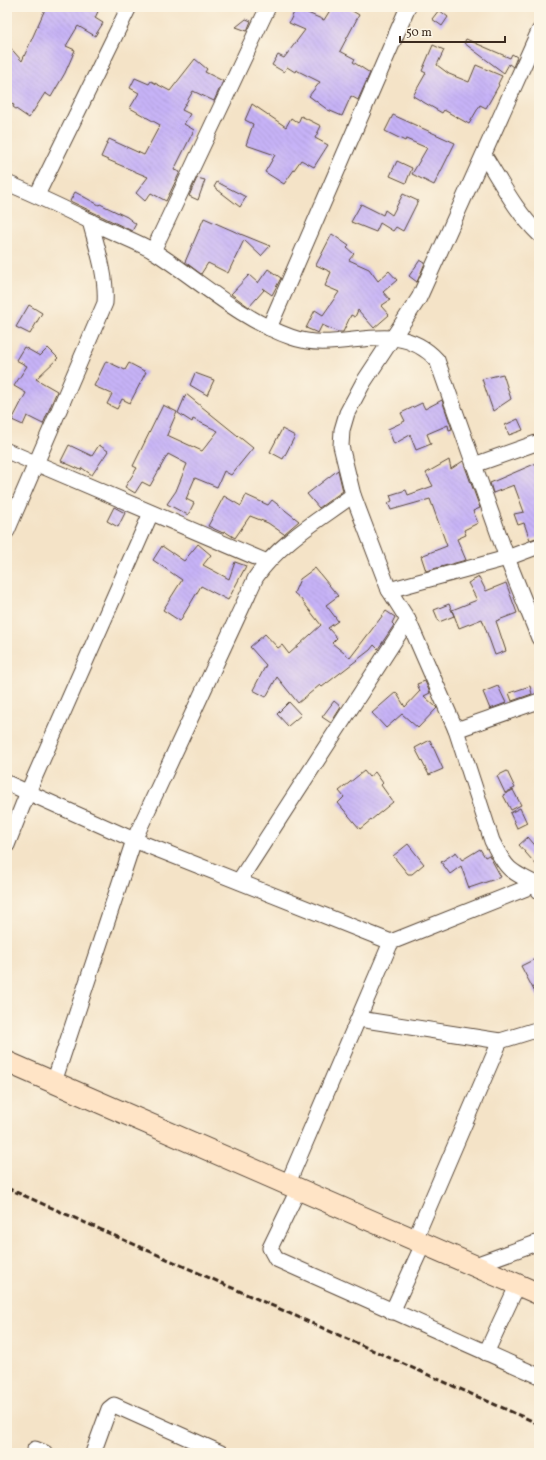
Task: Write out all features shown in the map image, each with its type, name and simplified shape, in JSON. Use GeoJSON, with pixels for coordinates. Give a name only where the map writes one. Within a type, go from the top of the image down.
{"type":"FeatureCollection","features":[{"type":"Feature","properties":{"kind":"street"},"geometry":{"type":"LineString","coordinates":[[37,195],[129,7]]}},
{"type":"Feature","properties":{"kind":"street"},"geometry":{"type":"LineString","coordinates":[[153,252],[268,7]]}},
{"type":"Feature","properties":{"kind":"street"},"geometry":{"type":"LineString","coordinates":[[269,328],[408,7]]}},
{"type":"Feature","properties":{"kind":"street"},"geometry":{"type":"LineString","coordinates":[[538,886],[511,872],[500,859],[492,841],[456,730],[408,620],[389,590],[353,495],[341,446],[342,430],[347,413],[363,383],[419,298],[539,31]]}},
{"type":"Feature","properties":{"kind":"street"},"geometry":{"type":"LineString","coordinates":[[484,155],[516,207],[539,234]]}},
{"type":"Feature","properties":{"kind":"street"},"geometry":{"type":"LineString","coordinates":[[7,182],[37,195],[153,252],[244,315],[291,338],[322,343],[394,337],[420,345],[437,360],[507,558],[539,638]]}},
{"type":"Feature","properties":{"kind":"street"},"geometry":{"type":"LineString","coordinates":[[7,530],[105,304],[106,293],[104,274],[90,221]]}},
{"type":"Feature","properties":{"kind":"street"},"geometry":{"type":"LineString","coordinates":[[474,465],[539,442]]}},
{"type":"Feature","properties":{"kind":"street"},"geometry":{"type":"LineString","coordinates":[[7,451],[266,562]]}},
{"type":"Feature","properties":{"kind":"street"},"geometry":{"type":"LineString","coordinates":[[54,1082],[134,840],[256,577],[266,562],[278,550],[353,495]]}},
{"type":"Feature","properties":{"kind":"street"},"geometry":{"type":"LineString","coordinates":[[7,843],[151,513]]}},
{"type":"Feature","properties":{"kind":"street"},"geometry":{"type":"LineString","coordinates":[[389,590],[507,558],[539,546]]}},
{"type":"Feature","properties":{"kind":"street"},"geometry":{"type":"LineString","coordinates":[[239,881],[408,620]]}},
{"type":"Feature","properties":{"kind":"street"},"geometry":{"type":"LineString","coordinates":[[456,730],[539,702]]}},
{"type":"Feature","properties":{"kind":"street"},"geometry":{"type":"LineString","coordinates":[[7,783],[134,840],[391,942],[538,886]]}},
{"type":"Feature","properties":{"kind":"street"},"geometry":{"type":"LineString","coordinates":[[391,942],[293,1186],[270,1248],[272,1255],[276,1259],[392,1312],[539,1376]]}},
{"type":"Feature","properties":{"kind":"street"},"geometry":{"type":"LineString","coordinates":[[359,1019],[500,1041],[539,1029]]}},
{"type":"Feature","properties":{"kind":"street"},"geometry":{"type":"LineString","coordinates":[[392,1312],[419,1241],[500,1041]]}},
{"type":"Feature","properties":{"kind":"street"},"geometry":{"type":"LineString","coordinates":[[7,1062],[539,1294]]}},
{"type":"Feature","properties":{"kind":"street"},"geometry":{"type":"LineString","coordinates":[[475,1265],[539,1242]]}},
{"type":"Feature","properties":{"kind":"street"},"geometry":{"type":"LineString","coordinates":[[486,1353],[518,1284]]}},
{"type":"Feature","properties":{"kind":"street"},"geometry":{"type":"LineString","coordinates":[[93,1453],[109,1409],[114,1405],[221,1453]]}},
{"type":"Feature","properties":{"kind":"building"},"geometry":{"type":"Polygon","coordinates":[[[46,7],[100,7],[95,18],[103,23],[95,36],[78,26],[66,46],[75,50],[65,73],[51,97],[45,93],[29,118],[13,107],[14,105],[7,102],[7,44],[22,61],[46,7]]]}},
{"type":"Feature","properties":{"kind":"building"},"geometry":{"type":"Polygon","coordinates":[[[332,7],[346,7],[359,15],[340,51],[355,59],[353,62],[370,73],[358,100],[351,96],[342,116],[328,110],[309,96],[320,82],[296,70],[295,72],[287,67],[284,72],[272,65],[278,55],[284,58],[305,30],[289,23],[296,8],[324,20],[332,7]]]}},
{"type":"Feature","properties":{"kind":"building"},"geometry":{"type":"Polygon","coordinates":[[[439,10],[448,17],[442,26],[432,19],[439,10]]]}},
{"type":"Feature","properties":{"kind":"building"},"geometry":{"type":"Polygon","coordinates":[[[246,19],[251,21],[247,31],[236,27],[246,19]]]}},
{"type":"Feature","properties":{"kind":"building"},"geometry":{"type":"Polygon","coordinates":[[[466,39],[510,58],[512,54],[517,57],[513,67],[509,64],[504,73],[464,43],[466,39]]]}},
{"type":"Feature","properties":{"kind":"building"},"geometry":{"type":"Polygon","coordinates":[[[433,45],[444,50],[437,65],[449,74],[469,82],[476,65],[502,76],[498,84],[499,85],[486,108],[480,105],[469,124],[444,110],[442,113],[413,96],[426,73],[422,71],[433,45]]]}},
{"type":"Feature","properties":{"kind":"building"},"geometry":{"type":"Polygon","coordinates":[[[195,59],[207,69],[205,72],[223,81],[214,101],[193,91],[182,110],[190,114],[184,124],[194,130],[174,170],[180,172],[166,201],[151,193],[145,201],[136,193],[148,177],[101,157],[109,139],[144,155],[160,125],[130,108],[139,93],[130,88],[135,78],[149,84],[151,81],[170,91],[195,59]]]}},
{"type":"Feature","properties":{"kind":"building"},"geometry":{"type":"Polygon","coordinates":[[[252,104],[286,127],[291,118],[298,123],[301,116],[321,126],[315,138],[328,145],[314,167],[301,160],[284,184],[265,172],[275,155],[246,145],[253,124],[245,120],[252,104]]]}},
{"type":"Feature","properties":{"kind":"building"},"geometry":{"type":"Polygon","coordinates":[[[393,115],[455,143],[434,185],[412,174],[427,148],[406,139],[405,141],[385,131],[393,115]]]}},
{"type":"Feature","properties":{"kind":"building"},"geometry":{"type":"Polygon","coordinates":[[[397,161],[412,168],[406,183],[390,176],[397,161]]]}},
{"type":"Feature","properties":{"kind":"building"},"geometry":{"type":"Polygon","coordinates":[[[197,178],[205,180],[198,200],[189,196],[197,178]]]}},
{"type":"Feature","properties":{"kind":"building"},"geometry":{"type":"Polygon","coordinates":[[[217,182],[246,197],[240,207],[214,187],[217,182]]]}},
{"type":"Feature","properties":{"kind":"building"},"geometry":{"type":"Polygon","coordinates":[[[75,192],[99,205],[100,204],[127,217],[136,224],[132,231],[70,201],[75,192]]]}},
{"type":"Feature","properties":{"kind":"building"},"geometry":{"type":"Polygon","coordinates":[[[403,194],[418,201],[403,231],[396,227],[393,231],[380,223],[376,232],[351,222],[361,204],[383,215],[385,210],[392,215],[403,194]]]}},
{"type":"Feature","properties":{"kind":"building"},"geometry":{"type":"Polygon","coordinates":[[[204,218],[270,246],[261,256],[244,240],[228,273],[208,263],[201,274],[185,262],[204,218]]]}},
{"type":"Feature","properties":{"kind":"building"},"geometry":{"type":"Polygon","coordinates":[[[332,234],[349,246],[347,248],[354,254],[349,260],[369,269],[378,281],[389,271],[397,280],[383,292],[390,300],[381,306],[389,315],[374,328],[358,310],[355,317],[351,315],[343,332],[338,332],[322,325],[318,333],[306,328],[315,310],[323,315],[339,292],[325,286],[331,272],[316,265],[332,234]]]}},
{"type":"Feature","properties":{"kind":"building"},"geometry":{"type":"Polygon","coordinates":[[[420,260],[425,263],[417,282],[409,276],[420,260]]]}},
{"type":"Feature","properties":{"kind":"building"},"geometry":{"type":"Polygon","coordinates":[[[268,269],[281,278],[272,295],[262,288],[264,290],[249,307],[231,294],[249,275],[258,283],[268,269]]]}},
{"type":"Feature","properties":{"kind":"building"},"geometry":{"type":"Polygon","coordinates":[[[29,305],[42,313],[30,334],[16,327],[29,305]]]}},
{"type":"Feature","properties":{"kind":"building"},"geometry":{"type":"Polygon","coordinates":[[[24,347],[40,356],[48,348],[58,358],[36,379],[57,391],[43,424],[27,416],[23,425],[12,420],[26,393],[14,386],[27,366],[16,360],[24,347]]]}},
{"type":"Feature","properties":{"kind":"building"},"geometry":{"type":"Polygon","coordinates":[[[106,361],[125,370],[129,363],[146,372],[130,403],[122,399],[117,409],[107,404],[112,394],[94,386],[106,361]]]}},
{"type":"Feature","properties":{"kind":"building"},"geometry":{"type":"Polygon","coordinates":[[[195,373],[214,380],[207,395],[190,385],[195,373]]]}},
{"type":"Feature","properties":{"kind":"building"},"geometry":{"type":"Polygon","coordinates":[[[503,374],[511,399],[493,411],[482,379],[503,374]]]}},
{"type":"Feature","properties":{"kind":"building"},"geometry":{"type":"Polygon","coordinates":[[[186,394],[253,448],[231,475],[224,471],[217,487],[195,478],[186,499],[194,503],[188,515],[167,504],[176,491],[187,464],[168,454],[150,486],[142,482],[135,493],[125,487],[137,468],[133,466],[163,405],[177,412],[167,435],[202,451],[218,431],[193,419],[192,422],[178,413],[186,394]]]}},
{"type":"Feature","properties":{"kind":"building"},"geometry":{"type":"Polygon","coordinates":[[[442,400],[452,429],[449,430],[448,425],[427,434],[431,444],[416,450],[410,435],[394,444],[388,429],[405,421],[401,413],[422,403],[425,409],[442,400]]]}},
{"type":"Feature","properties":{"kind":"building"},"geometry":{"type":"Polygon","coordinates":[[[518,419],[523,430],[509,435],[505,425],[518,419]]]}},
{"type":"Feature","properties":{"kind":"building"},"geometry":{"type":"Polygon","coordinates":[[[282,429],[295,436],[283,459],[270,452],[282,429]]]}},
{"type":"Feature","properties":{"kind":"building"},"geometry":{"type":"Polygon","coordinates":[[[69,445],[92,456],[99,445],[108,451],[92,475],[82,468],[81,470],[61,461],[69,445]]]}},
{"type":"Feature","properties":{"kind":"building"},"geometry":{"type":"Polygon","coordinates":[[[449,460],[451,469],[463,461],[480,508],[473,511],[478,523],[464,530],[466,535],[457,539],[466,560],[426,571],[421,556],[447,546],[430,499],[391,510],[388,503],[392,501],[390,495],[406,490],[408,495],[433,486],[426,473],[449,460]]]}},
{"type":"Feature","properties":{"kind":"building"},"geometry":{"type":"Polygon","coordinates":[[[539,462],[539,537],[530,540],[524,523],[518,525],[514,514],[524,512],[514,485],[493,493],[490,483],[539,462]]]}},
{"type":"Feature","properties":{"kind":"building"},"geometry":{"type":"Polygon","coordinates":[[[338,470],[343,491],[319,508],[307,494],[338,470]]]}},
{"type":"Feature","properties":{"kind":"building"},"geometry":{"type":"Polygon","coordinates":[[[246,495],[268,505],[272,500],[299,521],[284,534],[268,523],[250,516],[235,538],[224,531],[223,533],[208,526],[224,496],[241,506],[246,495]]]}},
{"type":"Feature","properties":{"kind":"building"},"geometry":{"type":"Polygon","coordinates":[[[114,507],[125,513],[118,527],[107,521],[114,507]]]}},
{"type":"Feature","properties":{"kind":"building"},"geometry":{"type":"Polygon","coordinates":[[[198,544],[211,555],[203,565],[229,579],[235,562],[246,566],[228,600],[201,586],[180,621],[163,610],[182,580],[153,560],[162,546],[184,561],[198,544]]]}},
{"type":"Feature","properties":{"kind":"building"},"geometry":{"type":"Polygon","coordinates":[[[315,568],[338,596],[326,605],[338,621],[328,628],[337,638],[332,643],[350,658],[386,611],[395,617],[392,623],[394,625],[378,649],[374,645],[370,650],[322,687],[320,685],[298,703],[277,677],[266,697],[253,690],[266,665],[250,647],[265,634],[278,648],[282,645],[289,654],[321,625],[300,598],[294,593],[300,579],[315,568]]]}},
{"type":"Feature","properties":{"kind":"building"},"geometry":{"type":"Polygon","coordinates":[[[479,577],[486,591],[506,583],[517,613],[496,621],[506,651],[495,655],[482,619],[459,628],[452,610],[477,600],[468,583],[479,577]]]}},
{"type":"Feature","properties":{"kind":"building"},"geometry":{"type":"Polygon","coordinates":[[[449,604],[454,616],[439,622],[434,610],[449,604]]]}},
{"type":"Feature","properties":{"kind":"building"},"geometry":{"type":"Polygon","coordinates":[[[425,681],[430,693],[424,696],[437,708],[418,728],[402,714],[386,728],[372,713],[396,692],[405,707],[420,691],[417,684],[425,681]]]}},
{"type":"Feature","properties":{"kind":"building"},"geometry":{"type":"Polygon","coordinates":[[[498,686],[506,703],[490,709],[483,692],[498,686]]]}},
{"type":"Feature","properties":{"kind":"building"},"geometry":{"type":"Polygon","coordinates":[[[530,686],[532,694],[512,701],[509,693],[530,686]]]}},
{"type":"Feature","properties":{"kind":"building"},"geometry":{"type":"Polygon","coordinates":[[[334,701],[341,707],[331,723],[322,717],[334,701]]]}},
{"type":"Feature","properties":{"kind":"building"},"geometry":{"type":"Polygon","coordinates":[[[289,702],[301,715],[288,726],[277,714],[289,702]]]}},
{"type":"Feature","properties":{"kind":"building"},"geometry":{"type":"Polygon","coordinates":[[[430,740],[443,769],[429,775],[415,748],[430,740]]]}},
{"type":"Feature","properties":{"kind":"building"},"geometry":{"type":"Polygon","coordinates":[[[364,771],[369,777],[375,772],[383,783],[381,785],[393,802],[360,829],[338,803],[344,797],[339,791],[364,771]]]}},
{"type":"Feature","properties":{"kind":"building"},"geometry":{"type":"Polygon","coordinates":[[[507,771],[515,788],[505,793],[497,776],[507,771]]]}},
{"type":"Feature","properties":{"kind":"building"},"geometry":{"type":"Polygon","coordinates":[[[513,790],[521,805],[511,810],[503,795],[513,790]]]}},
{"type":"Feature","properties":{"kind":"building"},"geometry":{"type":"Polygon","coordinates":[[[520,808],[527,823],[517,828],[510,813],[520,808]]]}},
{"type":"Feature","properties":{"kind":"building"},"geometry":{"type":"Polygon","coordinates":[[[528,837],[539,850],[539,868],[519,845],[528,837]]]}},
{"type":"Feature","properties":{"kind":"building"},"geometry":{"type":"Polygon","coordinates":[[[408,844],[424,864],[412,874],[408,874],[393,856],[408,844]]]}},
{"type":"Feature","properties":{"kind":"building"},"geometry":{"type":"Polygon","coordinates":[[[480,849],[485,857],[489,855],[501,877],[469,888],[461,866],[450,874],[441,862],[456,852],[462,860],[480,849]]]}},
{"type":"Feature","properties":{"kind":"building"},"geometry":{"type":"Polygon","coordinates":[[[539,957],[539,1000],[521,966],[539,957]]]}},
{"type":"Feature","properties":{"kind":"railway"},"geometry":{"type":"LineString","coordinates":[[7,1188],[539,1424]]}}]}
